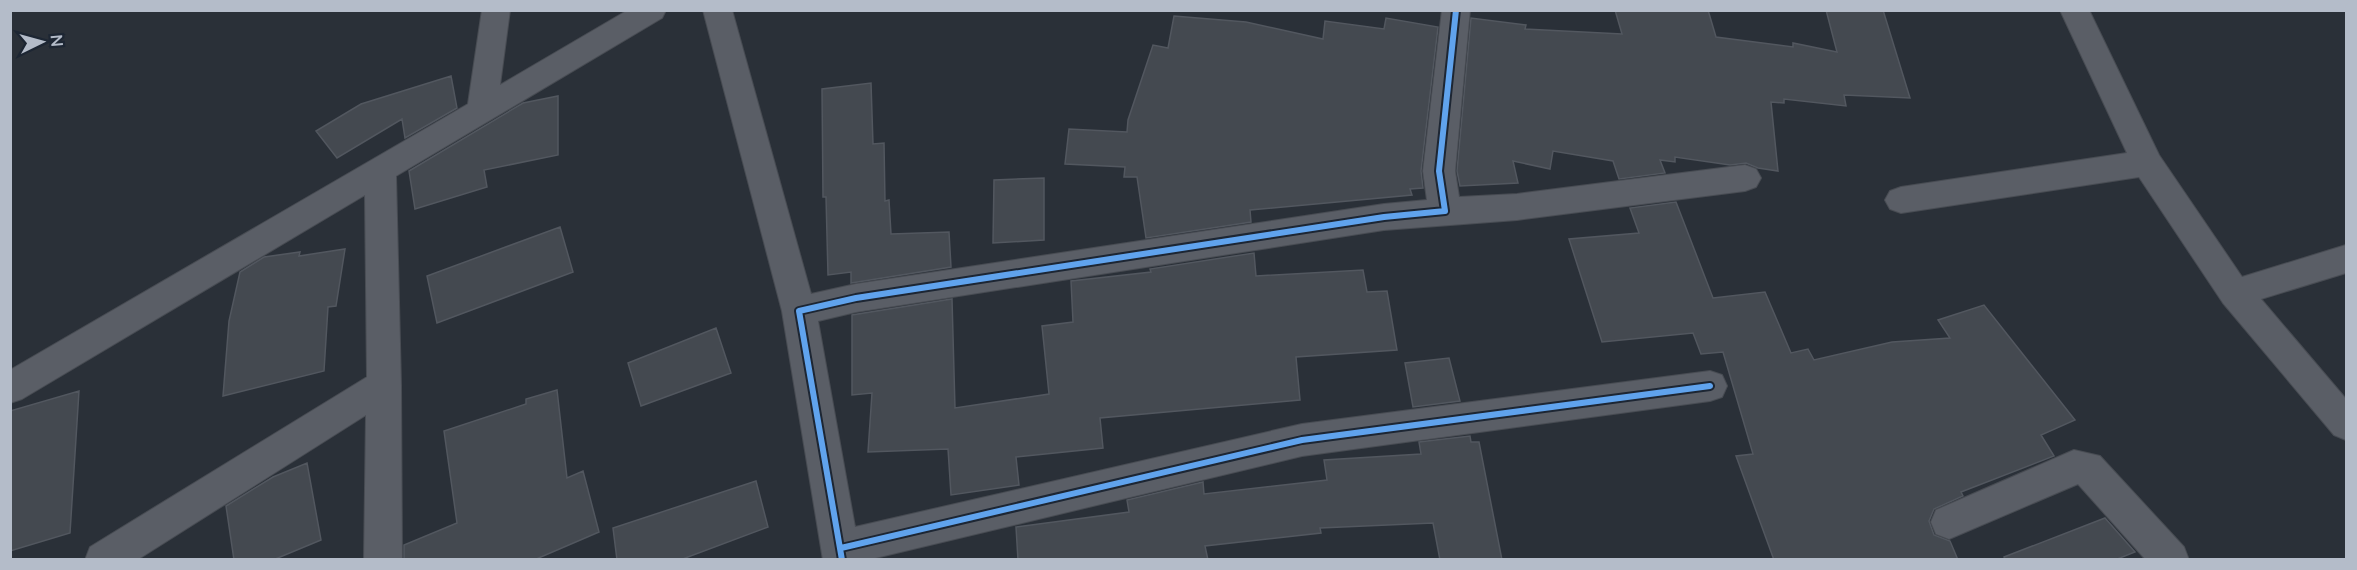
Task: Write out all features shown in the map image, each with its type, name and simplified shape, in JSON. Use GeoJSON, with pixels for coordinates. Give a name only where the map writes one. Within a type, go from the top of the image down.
{"type":"FeatureCollection","features":[{"type":"Feature","properties":{"kind":"street"},"geometry":{"type":"LineString","coordinates":[[482,109],[496,10]]}},
{"type":"Feature","properties":{"kind":"street"},"geometry":{"type":"LineString","coordinates":[[10,388],[652,10]]}},
{"type":"Feature","properties":{"kind":"street"},"geometry":{"type":"LineString","coordinates":[[717,10],[799,311],[842,554],[1302,440],[1710,386]]}},
{"type":"Feature","properties":{"kind":"street"},"geometry":{"type":"LineString","coordinates":[[1445,211],[1439,171],[1456,10]]}},
{"type":"Feature","properties":{"kind":"street"},"geometry":{"type":"LineString","coordinates":[[2074,10],[2147,163],[2235,293],[2346,424]]}},
{"type":"Feature","properties":{"kind":"street"},"geometry":{"type":"LineString","coordinates":[[1901,200],[2147,163]]}},
{"type":"Feature","properties":{"kind":"street"},"geometry":{"type":"LineString","coordinates":[[380,169],[384,385],[383,560]]}},
{"type":"Feature","properties":{"kind":"street"},"geometry":{"type":"LineString","coordinates":[[799,311],[856,298],[1361,220],[1445,211],[1517,207],[1745,178]]}},
{"type":"Feature","properties":{"kind":"street"},"geometry":{"type":"LineString","coordinates":[[2235,293],[2346,259]]}},
{"type":"Feature","properties":{"kind":"street"},"geometry":{"type":"LineString","coordinates":[[103,560],[384,385]]}},
{"type":"Feature","properties":{"kind":"street"},"geometry":{"type":"LineString","coordinates":[[1949,522],[2074,467],[2087,468],[2171,560]]}},
{"type":"Feature","properties":{"kind":"building"},"geometry":{"type":"Polygon","coordinates":[[[1615,10],[1708,10],[1716,37],[1793,47],[1793,43],[1837,52],[1826,10],[1883,10],[1910,98],[1844,95],[1846,106],[1784,99],[1784,103],[1771,102],[1778,171],[1758,168],[1746,163],[1730,165],[1675,157],[1675,162],[1660,160],[1665,173],[1619,179],[1613,161],[1553,151],[1550,169],[1513,161],[1518,183],[1460,186],[1457,171],[1471,18],[1526,25],[1525,29],[1622,34],[1615,10]]]}},
{"type":"Feature","properties":{"kind":"building"},"geometry":{"type":"Polygon","coordinates":[[[1174,16],[1246,22],[1323,39],[1325,21],[1384,29],[1386,18],[1438,27],[1421,171],[1423,188],[1410,189],[1412,195],[1250,210],[1251,222],[1146,238],[1137,177],[1124,177],[1125,167],[1065,164],[1069,129],[1127,132],[1128,120],[1153,45],[1168,48],[1174,16]]]}},
{"type":"Feature","properties":{"kind":"building"},"geometry":{"type":"Polygon","coordinates":[[[451,76],[457,108],[405,138],[402,119],[337,158],[316,131],[361,104],[451,76]]]}},
{"type":"Feature","properties":{"kind":"building"},"geometry":{"type":"Polygon","coordinates":[[[871,83],[873,144],[884,143],[885,201],[889,200],[891,234],[949,232],[951,267],[851,283],[851,272],[828,275],[826,197],[823,197],[822,89],[871,83]]]}},
{"type":"Feature","properties":{"kind":"building"},"geometry":{"type":"Polygon","coordinates":[[[558,96],[558,155],[484,170],[487,187],[415,209],[409,171],[523,103],[558,96]]]}},
{"type":"Feature","properties":{"kind":"building"},"geometry":{"type":"Polygon","coordinates":[[[1044,178],[1044,240],[993,243],[994,180],[1044,178]]]}},
{"type":"Feature","properties":{"kind":"building"},"geometry":{"type":"Polygon","coordinates":[[[1676,202],[1713,298],[1765,292],[1791,353],[1808,349],[1814,360],[1892,342],[1950,338],[1938,320],[1984,305],[2075,420],[2041,435],[2054,456],[1961,492],[1963,496],[1934,509],[1929,521],[1934,535],[1950,541],[1958,560],[1774,560],[1736,456],[1753,454],[1723,352],[1701,354],[1693,333],[1602,342],[1569,239],[1639,233],[1630,208],[1676,202]]]}},
{"type":"Feature","properties":{"kind":"building"},"geometry":{"type":"Polygon","coordinates":[[[560,227],[573,272],[437,323],[427,276],[560,227]]]}},
{"type":"Feature","properties":{"kind":"building"},"geometry":{"type":"Polygon","coordinates":[[[345,249],[336,306],[328,307],[324,371],[223,396],[229,321],[240,272],[264,257],[300,252],[299,256],[345,249]]]}},
{"type":"Feature","properties":{"kind":"building"},"geometry":{"type":"Polygon","coordinates":[[[1254,253],[1256,276],[1363,270],[1367,292],[1387,291],[1397,350],[1296,357],[1300,400],[1100,418],[1103,448],[1016,457],[1019,485],[951,495],[948,449],[868,452],[872,393],[852,395],[852,315],[952,299],[955,408],[1049,394],[1042,326],[1073,322],[1071,281],[1151,272],[1150,269],[1254,253]]]}},
{"type":"Feature","properties":{"kind":"building"},"geometry":{"type":"Polygon","coordinates":[[[716,328],[731,373],[641,406],[628,363],[716,328]]]}},
{"type":"Feature","properties":{"kind":"building"},"geometry":{"type":"Polygon","coordinates":[[[1449,358],[1460,401],[1413,407],[1405,363],[1449,358]]]}},
{"type":"Feature","properties":{"kind":"building"},"geometry":{"type":"Polygon","coordinates":[[[557,390],[567,478],[583,471],[599,532],[534,560],[404,560],[404,545],[457,523],[444,431],[526,404],[526,399],[557,390]]]}},
{"type":"Feature","properties":{"kind":"building"},"geometry":{"type":"Polygon","coordinates":[[[79,391],[70,533],[10,551],[10,411],[79,391]]]}},
{"type":"Feature","properties":{"kind":"building"},"geometry":{"type":"Polygon","coordinates":[[[1470,436],[1471,442],[1479,442],[1502,560],[1440,560],[1433,523],[1320,528],[1321,533],[1205,546],[1208,560],[1018,560],[1016,527],[1129,512],[1127,500],[1203,482],[1204,494],[1327,480],[1324,460],[1421,454],[1419,442],[1470,436]]]}},
{"type":"Feature","properties":{"kind":"building"},"geometry":{"type":"Polygon","coordinates":[[[307,463],[321,540],[273,560],[234,560],[226,506],[273,477],[307,463]]]}},
{"type":"Feature","properties":{"kind":"building"},"geometry":{"type":"Polygon","coordinates":[[[756,481],[768,527],[680,560],[617,560],[613,528],[756,481]]]}},
{"type":"Feature","properties":{"kind":"building"},"geometry":{"type":"Polygon","coordinates":[[[2105,518],[2135,552],[2115,560],[2005,560],[2004,557],[2105,518]]]}},
{"type":"Feature","properties":{"kind":"cycle path"},"geometry":{"type":"LineString","coordinates":[[842,560],[799,311],[856,298],[1384,217],[1445,211],[1439,171],[1456,10]]}},
{"type":"Feature","properties":{"kind":"cycle path"},"geometry":{"type":"LineString","coordinates":[[841,548],[1302,440],[1710,386]]}}]}
